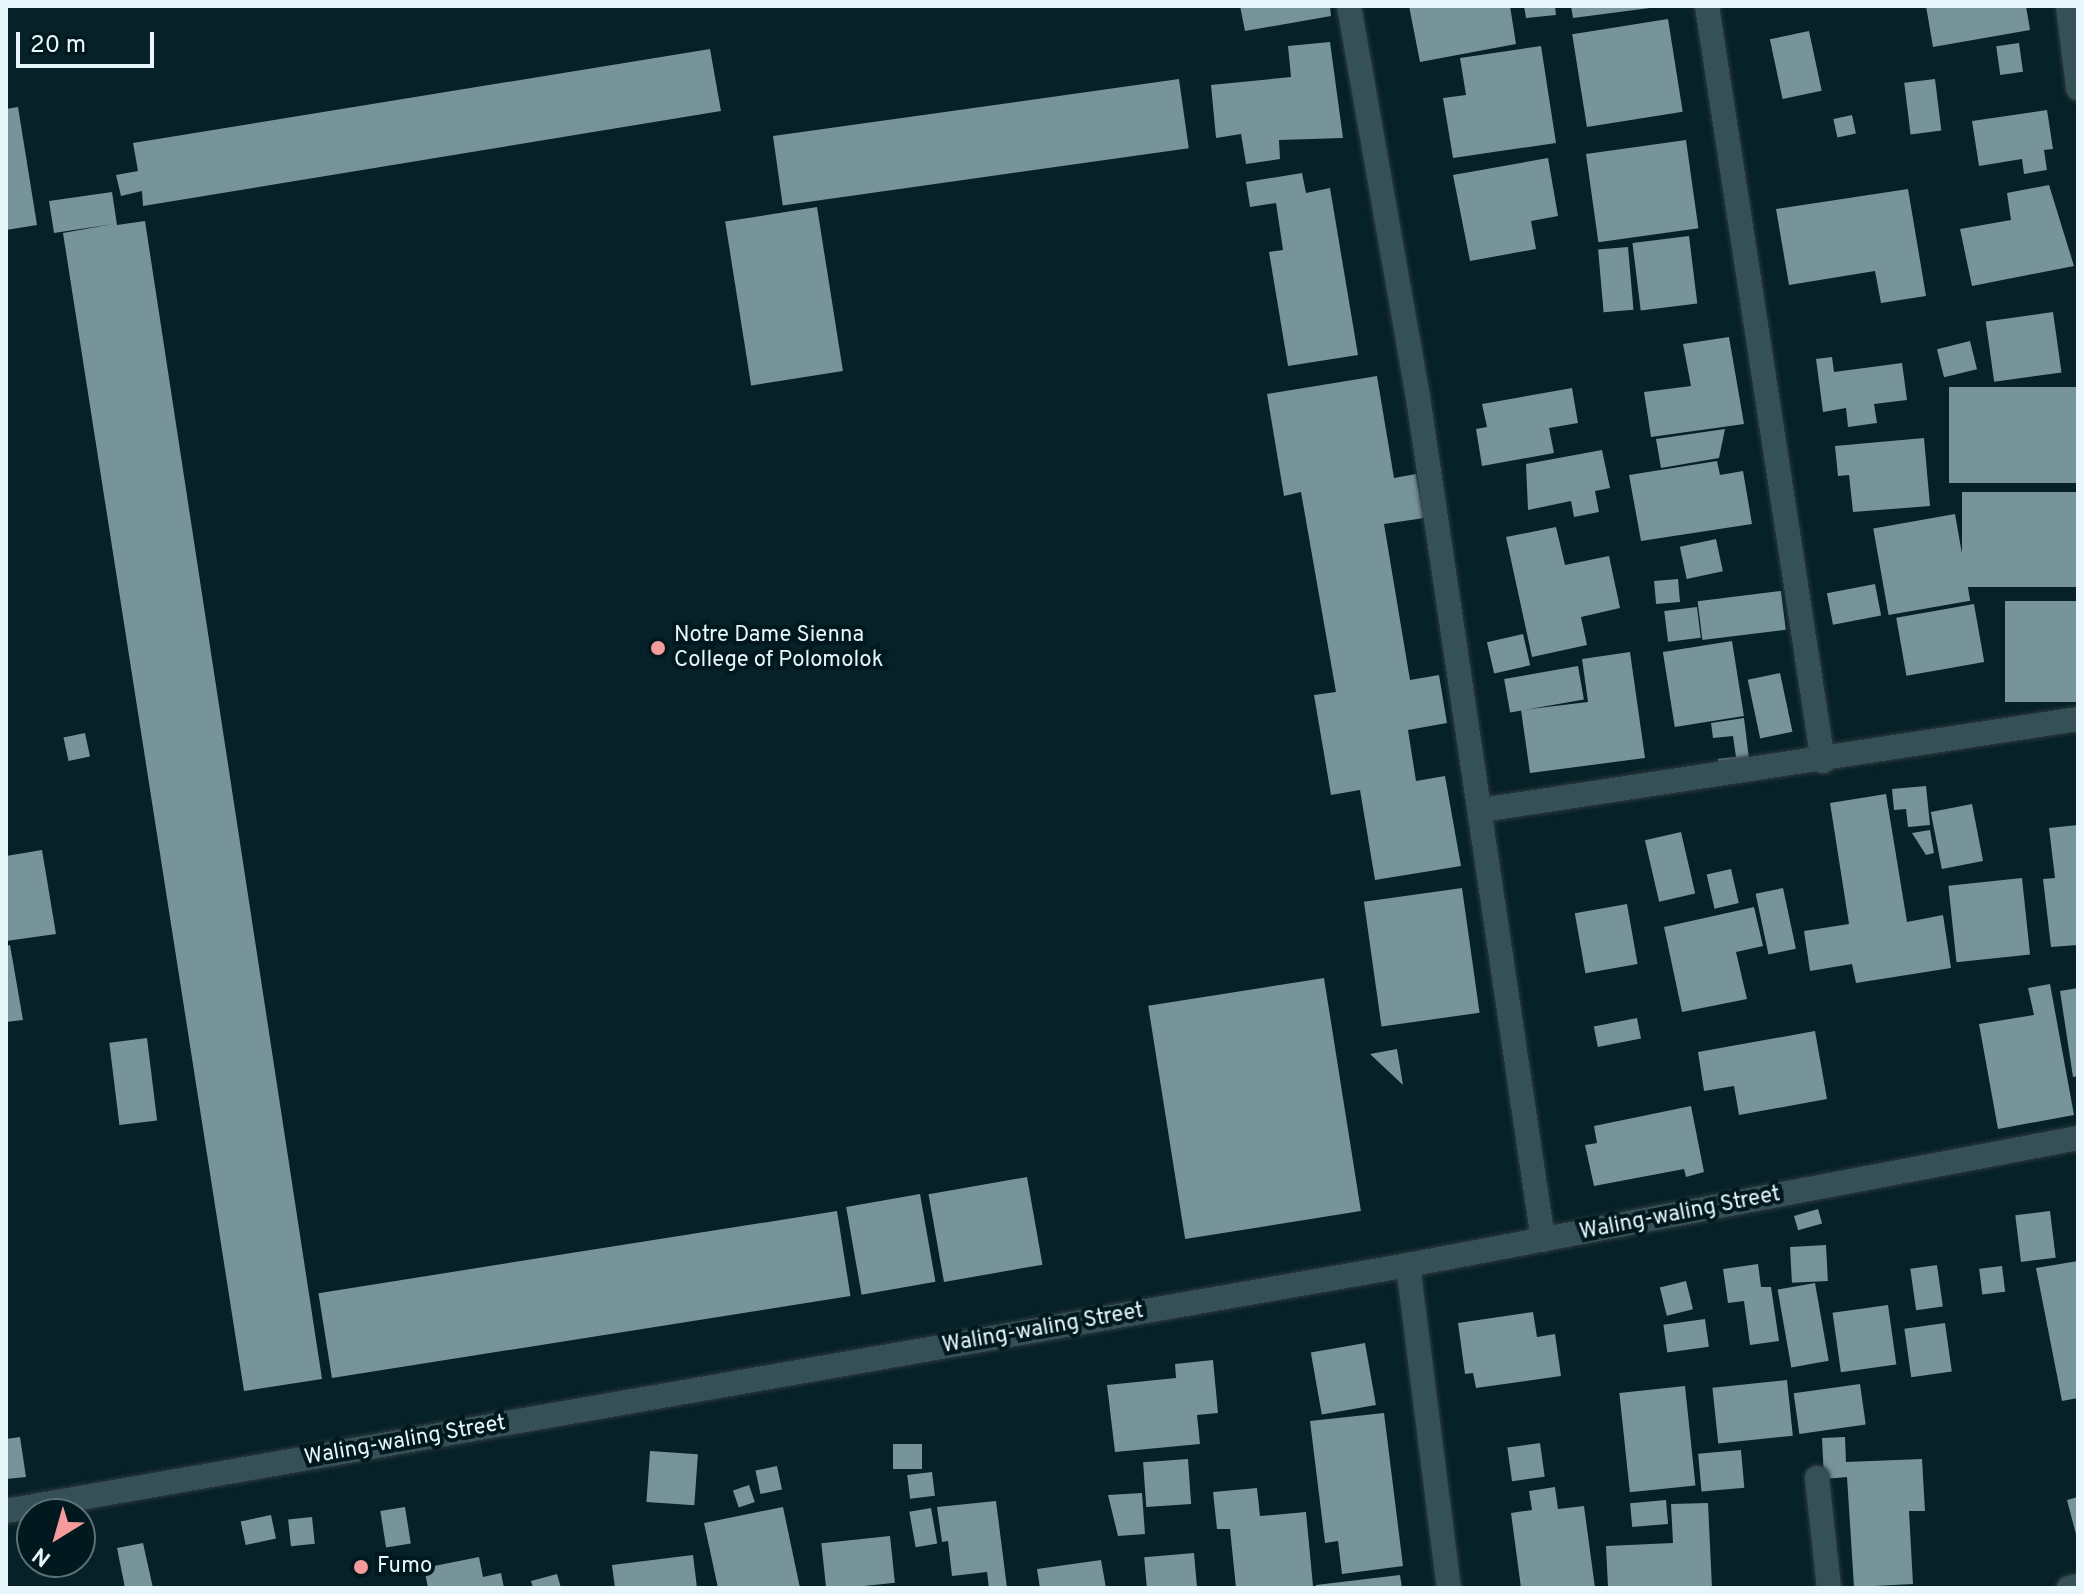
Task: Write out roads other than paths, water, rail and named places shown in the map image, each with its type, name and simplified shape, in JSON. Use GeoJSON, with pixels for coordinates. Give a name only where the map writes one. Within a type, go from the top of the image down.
{"type":"FeatureCollection","features":[{"type":"Feature","properties":{"kind":"street"},"geometry":{"type":"LineString","coordinates":[[1349,6],[1482,810],[1543,1240]]}},
{"type":"Feature","properties":{"kind":"street"},"geometry":{"type":"LineString","coordinates":[[1707,6],[1823,761]]}},
{"type":"Feature","properties":{"kind":"street"},"geometry":{"type":"LineString","coordinates":[[2068,6],[2078,88]]}},
{"type":"Feature","properties":{"kind":"street"},"geometry":{"type":"LineString","coordinates":[[1482,810],[1823,761],[2078,719]]}},
{"type":"Feature","properties":{"kind":"street","name":"Waling-waling Street"},"geometry":{"type":"LineString","coordinates":[[6,1511],[1408,1265],[2078,1138]]}},
{"type":"Feature","properties":{"kind":"street"},"geometry":{"type":"LineString","coordinates":[[1408,1265],[1449,1588]]}},
{"type":"Feature","properties":{"kind":"street"},"geometry":{"type":"LineString","coordinates":[[1817,1478],[1829,1588]]}},
{"type":"Feature","properties":{"kind":"street"},"geometry":{"type":"LineString","coordinates":[[2069,1588],[2078,1586]]}},
{"type":"Feature","properties":{"kind":"place","name":"Notre Dame Sienna College of Polomolok"},"geometry":{"type":"Point","coordinates":[658,648]}},
{"type":"Feature","properties":{"kind":"place","name":"Fumo"},"geometry":{"type":"Point","coordinates":[361,1567]}}]}
